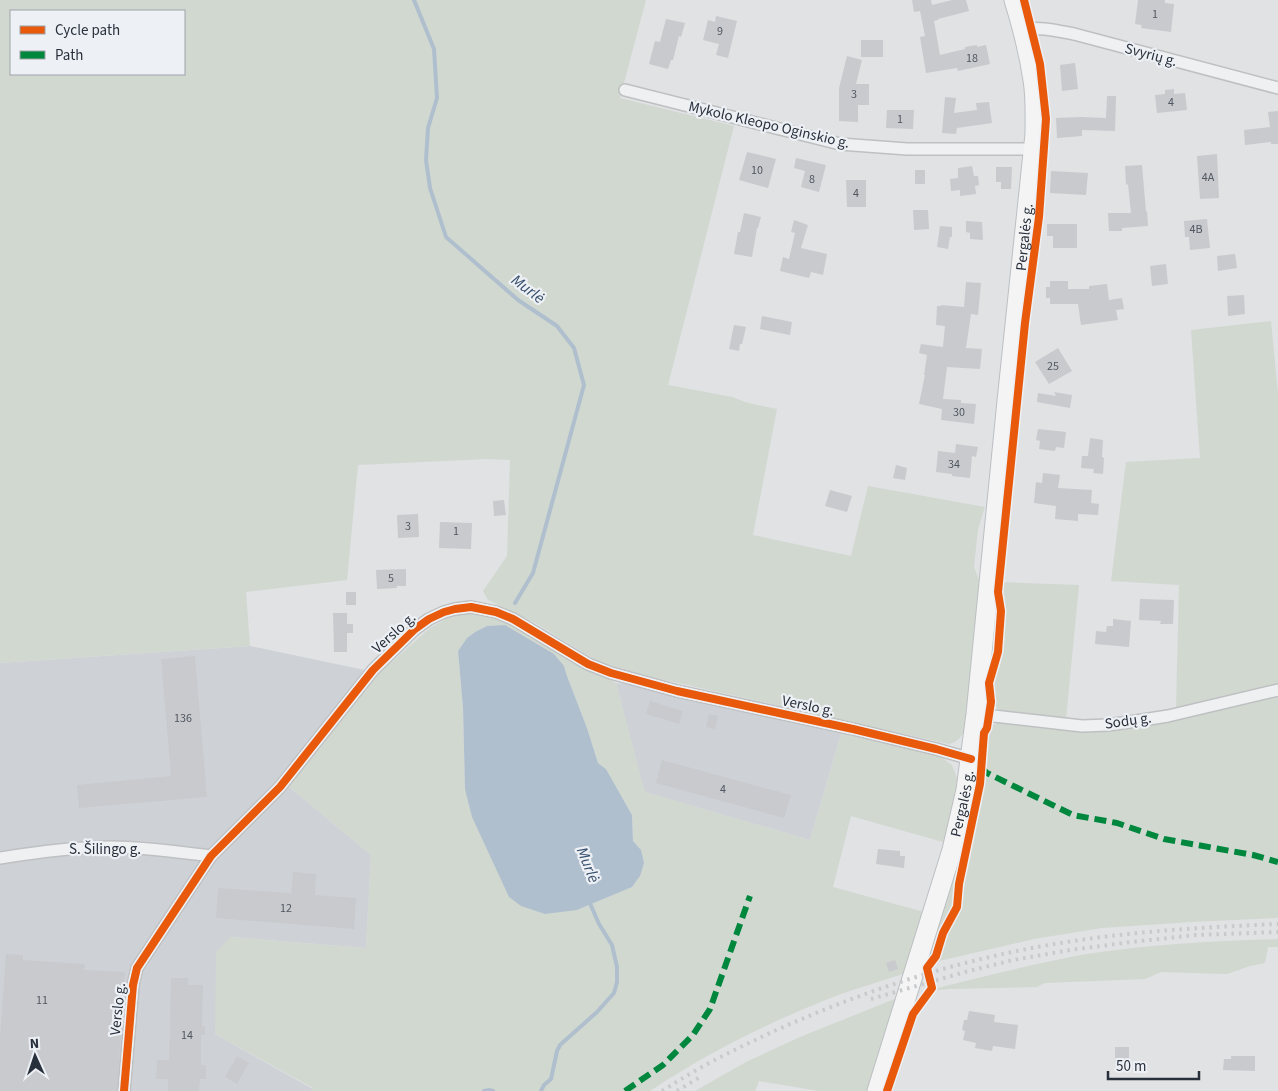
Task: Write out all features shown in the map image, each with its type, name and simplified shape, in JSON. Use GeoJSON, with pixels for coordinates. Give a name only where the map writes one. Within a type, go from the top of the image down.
{"type":"FeatureCollection","features":[{"type":"Feature","properties":{"kind":"main road","name":"Pergalės g."},"geometry":{"type":"LineString","coordinates":[[877,1091],[952,850],[971,759],[1034,150],[1033,80],[1014,0]]}},
{"type":"Feature","properties":{"kind":"street","name":"Svyrių g."},"geometry":{"type":"LineString","coordinates":[[1022,30],[1030,28],[1074,34],[1278,88]]}},
{"type":"Feature","properties":{"kind":"street","name":"Mykolo Kleopo Oginskio g."},"geometry":{"type":"LineString","coordinates":[[625,90],[840,144],[907,149],[1034,150]]}},
{"type":"Feature","properties":{"kind":"street","name":"Verslo g."},"geometry":{"type":"LineString","coordinates":[[124,1091],[133,985],[137,968],[211,856],[280,787],[373,670],[415,629],[444,612],[472,607],[496,612],[512,619],[588,664],[610,673],[677,691],[853,729],[971,759]]}},
{"type":"Feature","properties":{"kind":"street","name":"Sodų g."},"geometry":{"type":"LineString","coordinates":[[976,714],[1082,726],[1108,725],[1168,716],[1278,690]]}},
{"type":"Feature","properties":{"kind":"street","name":"S. Šilingo g."},"geometry":{"type":"LineString","coordinates":[[0,858],[59,849],[111,847],[150,849],[211,856]]}},
{"type":"Feature","properties":{"kind":"shaded area"},"geometry":{"type":"Polygon","coordinates":[[[0,0],[646,0],[620,98],[734,126],[668,385],[732,397],[748,403],[777,409],[753,535],[851,556],[868,486],[985,507],[978,529],[974,567],[979,580],[967,723],[961,736],[949,744],[638,674],[597,661],[535,623],[488,600],[483,591],[507,556],[510,460],[487,459],[358,465],[347,580],[246,592],[250,646],[0,663],[0,0]]]}},
{"type":"Feature","properties":{"kind":"shaded area"},"geometry":{"type":"Polygon","coordinates":[[[1271,321],[1278,394],[1278,684],[1176,708],[1179,585],[1111,581],[1126,462],[1200,458],[1191,330],[1271,321]]]}},
{"type":"Feature","properties":{"kind":"shaded area"},"geometry":{"type":"Polygon","coordinates":[[[999,582],[1079,585],[1066,719],[999,710],[991,702],[989,683],[999,582]]]}},
{"type":"Feature","properties":{"kind":"shaded area"},"geometry":{"type":"Polygon","coordinates":[[[475,611],[499,617],[616,683],[645,792],[810,840],[842,731],[939,756],[952,765],[958,781],[958,792],[943,842],[851,816],[833,887],[924,912],[906,973],[833,997],[785,1017],[716,1051],[650,1091],[311,1091],[313,1088],[215,1034],[216,952],[230,937],[366,948],[371,855],[288,786],[379,673],[430,628],[451,616],[475,611]],[[487,626],[467,638],[458,651],[463,708],[465,789],[577,910],[632,887],[640,876],[641,850],[633,841],[632,815],[606,769],[598,763],[564,666],[487,626]]]}},
{"type":"Feature","properties":{"kind":"shaded area"},"geometry":{"type":"Polygon","coordinates":[[[250,646],[379,673],[288,786],[371,855],[366,948],[230,937],[215,1034],[313,1089],[311,1091],[0,1091],[0,663],[250,646]]]}},
{"type":"Feature","properties":{"kind":"shaded area"},"geometry":{"type":"Polygon","coordinates":[[[616,683],[634,685],[842,731],[810,840],[644,792],[616,683]]]}},
{"type":"Feature","properties":{"kind":"shaded area"},"geometry":{"type":"Polygon","coordinates":[[[1278,695],[1278,918],[1102,928],[1034,939],[926,964],[969,816],[984,733],[990,726],[1004,722],[1066,731],[1113,731],[1139,727],[1278,695]]]}},
{"type":"Feature","properties":{"kind":"shaded area"},"geometry":{"type":"Polygon","coordinates":[[[1278,939],[1278,947],[1268,947],[1265,963],[1227,974],[1161,972],[1145,979],[1045,983],[1037,987],[949,989],[920,992],[1087,954],[1182,944],[1278,939]]]}},
{"type":"Feature","properties":{"kind":"shaded area"},"geometry":{"type":"Polygon","coordinates":[[[897,998],[867,1091],[819,1091],[759,1081],[755,1091],[695,1091],[746,1062],[800,1037],[897,998]]]}},
{"type":"Feature","properties":{"kind":"water"},"geometry":{"type":"Polygon","coordinates":[[[505,625],[554,654],[564,666],[598,763],[606,769],[632,815],[633,841],[641,850],[644,863],[640,876],[632,887],[577,910],[545,914],[521,906],[509,897],[472,817],[465,789],[463,708],[458,651],[467,638],[475,632],[487,626],[505,625]]]}},
{"type":"Feature","properties":{"kind":"building"},"geometry":{"type":"Polygon","coordinates":[[[912,0],[931,0],[932,5],[952,0],[966,0],[969,11],[934,21],[940,55],[965,49],[965,47],[986,45],[990,64],[958,71],[957,68],[926,73],[920,37],[925,36],[920,11],[914,12],[912,0]]]}},
{"type":"Feature","properties":{"kind":"building"},"geometry":{"type":"Polygon","coordinates":[[[1138,0],[1165,0],[1165,3],[1174,4],[1171,32],[1141,28],[1142,25],[1135,24],[1138,0]]]}},
{"type":"Feature","properties":{"kind":"building"},"geometry":{"type":"Polygon","coordinates":[[[716,16],[737,21],[728,58],[716,55],[719,44],[703,40],[708,20],[715,22],[716,16]]]}},
{"type":"Feature","properties":{"kind":"building"},"geometry":{"type":"Polygon","coordinates":[[[666,19],[685,23],[681,37],[679,36],[673,60],[671,60],[668,69],[649,64],[655,41],[660,42],[666,19]]]}},
{"type":"Feature","properties":{"kind":"building"},"geometry":{"type":"Polygon","coordinates":[[[861,40],[883,40],[883,57],[861,57],[861,40]]]}},
{"type":"Feature","properties":{"kind":"building"},"geometry":{"type":"Polygon","coordinates":[[[847,56],[862,60],[856,84],[869,84],[869,105],[858,105],[858,122],[839,121],[839,88],[847,56]]]}},
{"type":"Feature","properties":{"kind":"building"},"geometry":{"type":"Polygon","coordinates":[[[1075,63],[1078,89],[1062,91],[1060,65],[1075,63]]]}},
{"type":"Feature","properties":{"kind":"building"},"geometry":{"type":"Polygon","coordinates":[[[1174,89],[1174,94],[1185,93],[1187,110],[1157,113],[1155,95],[1165,94],[1165,90],[1174,89]]]}},
{"type":"Feature","properties":{"kind":"building"},"geometry":{"type":"Polygon","coordinates":[[[1107,96],[1116,96],[1115,131],[1082,130],[1082,136],[1057,138],[1056,118],[1106,118],[1107,96]]]}},
{"type":"Feature","properties":{"kind":"building"},"geometry":{"type":"Polygon","coordinates":[[[945,97],[956,98],[954,113],[977,110],[976,103],[989,102],[992,123],[957,128],[956,134],[942,133],[945,97]]]}},
{"type":"Feature","properties":{"kind":"building"},"geometry":{"type":"Polygon","coordinates":[[[887,110],[914,110],[913,129],[886,128],[887,110]]]}},
{"type":"Feature","properties":{"kind":"building"},"geometry":{"type":"Polygon","coordinates":[[[1278,111],[1278,144],[1271,144],[1271,142],[1245,145],[1244,130],[1270,127],[1268,112],[1278,111]]]}},
{"type":"Feature","properties":{"kind":"building"},"geometry":{"type":"Polygon","coordinates":[[[747,152],[776,159],[768,188],[739,180],[747,152]]]}},
{"type":"Feature","properties":{"kind":"building"},"geometry":{"type":"Polygon","coordinates":[[[1217,154],[1219,198],[1200,199],[1197,156],[1217,154]]]}},
{"type":"Feature","properties":{"kind":"building"},"geometry":{"type":"Polygon","coordinates":[[[796,158],[826,165],[819,192],[801,187],[805,171],[794,168],[796,158]]]}},
{"type":"Feature","properties":{"kind":"building"},"geometry":{"type":"Polygon","coordinates":[[[1142,165],[1148,226],[1122,228],[1122,231],[1109,231],[1108,213],[1131,213],[1125,166],[1142,165]]]}},
{"type":"Feature","properties":{"kind":"building"},"geometry":{"type":"Polygon","coordinates":[[[972,166],[974,176],[978,176],[979,185],[975,186],[976,194],[960,196],[960,190],[951,191],[950,179],[958,178],[958,168],[972,166]]]}},
{"type":"Feature","properties":{"kind":"building"},"geometry":{"type":"Polygon","coordinates":[[[996,167],[1012,167],[1011,189],[1001,189],[1001,182],[996,182],[996,167]]]}},
{"type":"Feature","properties":{"kind":"building"},"geometry":{"type":"Polygon","coordinates":[[[915,170],[925,170],[925,184],[915,184],[915,170]]]}},
{"type":"Feature","properties":{"kind":"building"},"geometry":{"type":"Polygon","coordinates":[[[1051,171],[1088,173],[1086,195],[1050,193],[1051,171]]]}},
{"type":"Feature","properties":{"kind":"building"},"geometry":{"type":"Polygon","coordinates":[[[846,180],[866,180],[866,207],[847,207],[846,180]]]}},
{"type":"Feature","properties":{"kind":"building"},"geometry":{"type":"Polygon","coordinates":[[[913,210],[928,210],[929,229],[914,230],[913,210]]]}},
{"type":"Feature","properties":{"kind":"building"},"geometry":{"type":"Polygon","coordinates":[[[744,213],[761,217],[752,257],[734,254],[744,213]]]}},
{"type":"Feature","properties":{"kind":"building"},"geometry":{"type":"Polygon","coordinates":[[[1207,219],[1210,248],[1190,250],[1189,237],[1185,237],[1184,221],[1207,219]]]}},
{"type":"Feature","properties":{"kind":"building"},"geometry":{"type":"Polygon","coordinates":[[[794,220],[808,225],[801,248],[827,254],[823,275],[811,272],[809,278],[780,271],[783,257],[789,259],[795,233],[791,232],[794,220]]]}},
{"type":"Feature","properties":{"kind":"building"},"geometry":{"type":"Polygon","coordinates":[[[966,221],[982,222],[983,240],[970,239],[970,233],[966,232],[966,221]]]}},
{"type":"Feature","properties":{"kind":"building"},"geometry":{"type":"Polygon","coordinates":[[[1047,224],[1077,224],[1077,248],[1053,248],[1053,236],[1047,236],[1047,224]]]}},
{"type":"Feature","properties":{"kind":"building"},"geometry":{"type":"Polygon","coordinates":[[[940,226],[952,227],[952,237],[950,237],[948,249],[937,247],[940,226]]]}},
{"type":"Feature","properties":{"kind":"building"},"geometry":{"type":"Polygon","coordinates":[[[1235,254],[1237,268],[1218,271],[1217,256],[1235,254]]]}},
{"type":"Feature","properties":{"kind":"building"},"geometry":{"type":"Polygon","coordinates":[[[1166,264],[1168,284],[1152,286],[1150,266],[1166,264]]]}},
{"type":"Feature","properties":{"kind":"building"},"geometry":{"type":"Polygon","coordinates":[[[1050,281],[1068,281],[1068,289],[1089,289],[1089,286],[1107,284],[1109,300],[1122,298],[1124,309],[1116,310],[1118,320],[1081,325],[1078,304],[1050,304],[1050,298],[1046,298],[1046,287],[1050,287],[1050,281]]]}},
{"type":"Feature","properties":{"kind":"building"},"geometry":{"type":"Polygon","coordinates":[[[966,282],[981,283],[978,315],[971,314],[966,348],[982,349],[980,369],[947,367],[943,399],[961,400],[961,403],[976,404],[974,424],[941,420],[942,409],[919,404],[927,355],[919,353],[921,344],[943,347],[945,326],[936,325],[937,306],[964,307],[966,282]]]}},
{"type":"Feature","properties":{"kind":"building"},"geometry":{"type":"Polygon","coordinates":[[[1244,295],[1245,314],[1228,316],[1227,296],[1244,295]]]}},
{"type":"Feature","properties":{"kind":"building"},"geometry":{"type":"Polygon","coordinates":[[[762,316],[792,322],[790,335],[760,329],[762,316]]]}},
{"type":"Feature","properties":{"kind":"building"},"geometry":{"type":"Polygon","coordinates":[[[734,325],[746,327],[739,351],[729,349],[734,325]]]}},
{"type":"Feature","properties":{"kind":"building"},"geometry":{"type":"Polygon","coordinates":[[[1058,348],[1072,371],[1049,384],[1035,362],[1058,348]]]}},
{"type":"Feature","properties":{"kind":"building"},"geometry":{"type":"Polygon","coordinates":[[[1054,392],[1072,395],[1070,408],[1037,402],[1038,393],[1056,396],[1054,392]]]}},
{"type":"Feature","properties":{"kind":"building"},"geometry":{"type":"Polygon","coordinates":[[[1038,429],[1066,432],[1064,448],[1056,447],[1055,451],[1039,449],[1040,441],[1036,440],[1038,429]]]}},
{"type":"Feature","properties":{"kind":"building"},"geometry":{"type":"Polygon","coordinates":[[[1090,438],[1103,440],[1103,474],[1093,473],[1094,469],[1081,468],[1082,456],[1088,456],[1090,438]]]}},
{"type":"Feature","properties":{"kind":"building"},"geometry":{"type":"Polygon","coordinates":[[[956,444],[978,447],[976,457],[972,456],[970,478],[936,472],[938,451],[955,453],[956,444]]]}},
{"type":"Feature","properties":{"kind":"building"},"geometry":{"type":"Polygon","coordinates":[[[896,465],[907,468],[905,480],[893,478],[896,465]]]}},
{"type":"Feature","properties":{"kind":"building"},"geometry":{"type":"Polygon","coordinates":[[[1043,473],[1060,475],[1058,488],[1092,490],[1091,503],[1099,504],[1098,515],[1078,514],[1078,521],[1055,519],[1056,506],[1034,503],[1036,482],[1042,483],[1043,473]]]}},
{"type":"Feature","properties":{"kind":"building"},"geometry":{"type":"Polygon","coordinates":[[[830,490],[852,496],[847,512],[825,506],[830,490]]]}},
{"type":"Feature","properties":{"kind":"building"},"geometry":{"type":"Polygon","coordinates":[[[504,500],[506,515],[494,516],[493,501],[504,500]]]}},
{"type":"Feature","properties":{"kind":"building"},"geometry":{"type":"Polygon","coordinates":[[[418,514],[419,537],[398,538],[397,515],[418,514]]]}},
{"type":"Feature","properties":{"kind":"building"},"geometry":{"type":"Polygon","coordinates":[[[440,522],[472,523],[471,549],[439,548],[440,522]]]}},
{"type":"Feature","properties":{"kind":"building"},"geometry":{"type":"Polygon","coordinates":[[[406,569],[406,586],[377,589],[376,570],[406,569]]]}},
{"type":"Feature","properties":{"kind":"building"},"geometry":{"type":"Polygon","coordinates":[[[346,592],[356,592],[356,605],[346,605],[346,592]]]}},
{"type":"Feature","properties":{"kind":"building"},"geometry":{"type":"Polygon","coordinates":[[[1140,599],[1174,600],[1173,624],[1160,624],[1161,621],[1139,620],[1140,599]]]}},
{"type":"Feature","properties":{"kind":"building"},"geometry":{"type":"Polygon","coordinates":[[[333,613],[347,613],[347,624],[353,624],[353,633],[347,633],[347,652],[334,652],[333,613]]]}},
{"type":"Feature","properties":{"kind":"building"},"geometry":{"type":"Polygon","coordinates":[[[1113,619],[1131,621],[1129,647],[1095,644],[1096,631],[1106,632],[1107,626],[1113,626],[1113,619]]]}},
{"type":"Feature","properties":{"kind":"building"},"geometry":{"type":"Polygon","coordinates":[[[195,656],[207,797],[79,808],[77,785],[171,776],[161,659],[195,656]]]}},
{"type":"Feature","properties":{"kind":"building"},"geometry":{"type":"Polygon","coordinates":[[[650,701],[683,711],[679,724],[646,714],[650,701]]]}},
{"type":"Feature","properties":{"kind":"building"},"geometry":{"type":"Polygon","coordinates":[[[709,714],[718,716],[715,729],[706,727],[709,714]]]}},
{"type":"Feature","properties":{"kind":"building"},"geometry":{"type":"Polygon","coordinates":[[[662,760],[791,795],[784,818],[656,783],[662,760]]]}},
{"type":"Feature","properties":{"kind":"building"},"geometry":{"type":"Polygon","coordinates":[[[878,849],[900,851],[900,856],[905,856],[904,868],[876,864],[878,849]]]}},
{"type":"Feature","properties":{"kind":"building"},"geometry":{"type":"Polygon","coordinates":[[[293,872],[316,874],[315,895],[356,898],[354,929],[216,918],[218,888],[291,893],[293,872]]]}},
{"type":"Feature","properties":{"kind":"building"},"geometry":{"type":"Polygon","coordinates":[[[6,954],[23,955],[23,960],[85,964],[84,970],[125,972],[117,1091],[0,1091],[0,1036],[6,954]]]}},
{"type":"Feature","properties":{"kind":"building"},"geometry":{"type":"Polygon","coordinates":[[[895,960],[898,969],[889,972],[886,963],[895,960]]]}},
{"type":"Feature","properties":{"kind":"building"},"geometry":{"type":"Polygon","coordinates":[[[171,978],[188,978],[188,985],[203,985],[202,1026],[205,1026],[205,1035],[201,1035],[201,1065],[206,1065],[206,1079],[200,1079],[199,1091],[168,1091],[168,1079],[156,1079],[157,1060],[169,1060],[171,978]]]}},
{"type":"Feature","properties":{"kind":"building"},"geometry":{"type":"Polygon","coordinates":[[[969,1011],[995,1015],[994,1022],[1018,1025],[1015,1049],[993,1046],[992,1051],[975,1048],[976,1043],[963,1040],[965,1031],[962,1030],[964,1020],[967,1020],[969,1011]]]}},
{"type":"Feature","properties":{"kind":"building"},"geometry":{"type":"Polygon","coordinates":[[[1115,1047],[1129,1047],[1129,1066],[1115,1067],[1115,1047]]]}},
{"type":"Feature","properties":{"kind":"building"},"geometry":{"type":"Polygon","coordinates":[[[237,1056],[249,1063],[237,1084],[225,1077],[237,1056]]]}},
{"type":"Feature","properties":{"kind":"building"},"geometry":{"type":"Polygon","coordinates":[[[1231,1056],[1255,1056],[1255,1071],[1223,1070],[1224,1059],[1231,1059],[1231,1056]]]}},
{"type":"Feature","properties":{"kind":"waterway","name":"Murlė"},"geometry":{"type":"LineString","coordinates":[[414,0],[434,49],[437,98],[428,128],[426,160],[430,188],[446,237],[518,300],[557,326],[574,348],[584,385],[533,573],[515,603]]}},
{"type":"Feature","properties":{"kind":"waterway","name":"Murlė"},"geometry":{"type":"LineString","coordinates":[[541,1091],[544,1085],[551,1079],[560,1045],[597,1012],[614,993],[617,982],[617,967],[612,945],[599,924],[589,901]]}},
{"type":"Feature","properties":{"kind":"waterway","name":"Murlė"},"geometry":{"type":"LineString","coordinates":[[484,1091],[493,1091]]}},
{"type":"Feature","properties":{"kind":"railway"},"geometry":{"type":"LineString","coordinates":[[662,1091],[711,1062],[796,1021],[884,987],[929,973],[1021,950],[1067,942],[1146,932],[1278,924]]}},
{"type":"Feature","properties":{"kind":"railway"},"geometry":{"type":"LineString","coordinates":[[871,999],[1013,960],[1070,950],[1196,935],[1278,932]]}},
{"type":"Feature","properties":{"kind":"railway"},"geometry":{"type":"LineString","coordinates":[[677,1091],[700,1077]]}},
{"type":"Feature","properties":{"kind":"marked path"},"geometry":{"type":"LineString","coordinates":[[981,767],[987,773],[1073,815],[1117,823],[1164,839],[1253,855],[1278,862]]}},
{"type":"Feature","properties":{"kind":"marked path"},"geometry":{"type":"LineString","coordinates":[[625,1091],[663,1065],[693,1035],[710,1009],[750,896]]}},
{"type":"Feature","properties":{"kind":"cycle path"},"geometry":{"type":"LineString","coordinates":[[887,1091],[913,1014],[932,988],[927,968],[936,956],[943,933],[957,907],[959,884],[980,784],[984,733],[987,728],[991,702],[989,683],[998,652],[1001,611],[998,592],[1025,323],[1039,217],[1046,119],[1040,64],[1024,0]]}},
{"type":"Feature","properties":{"kind":"cycle path"},"geometry":{"type":"LineString","coordinates":[[124,1091],[133,985],[137,968],[211,856],[280,787],[373,670],[415,629],[429,619],[444,612],[471,607],[496,612],[513,619],[588,664],[611,673],[677,691],[853,729],[971,759]]}}]}
